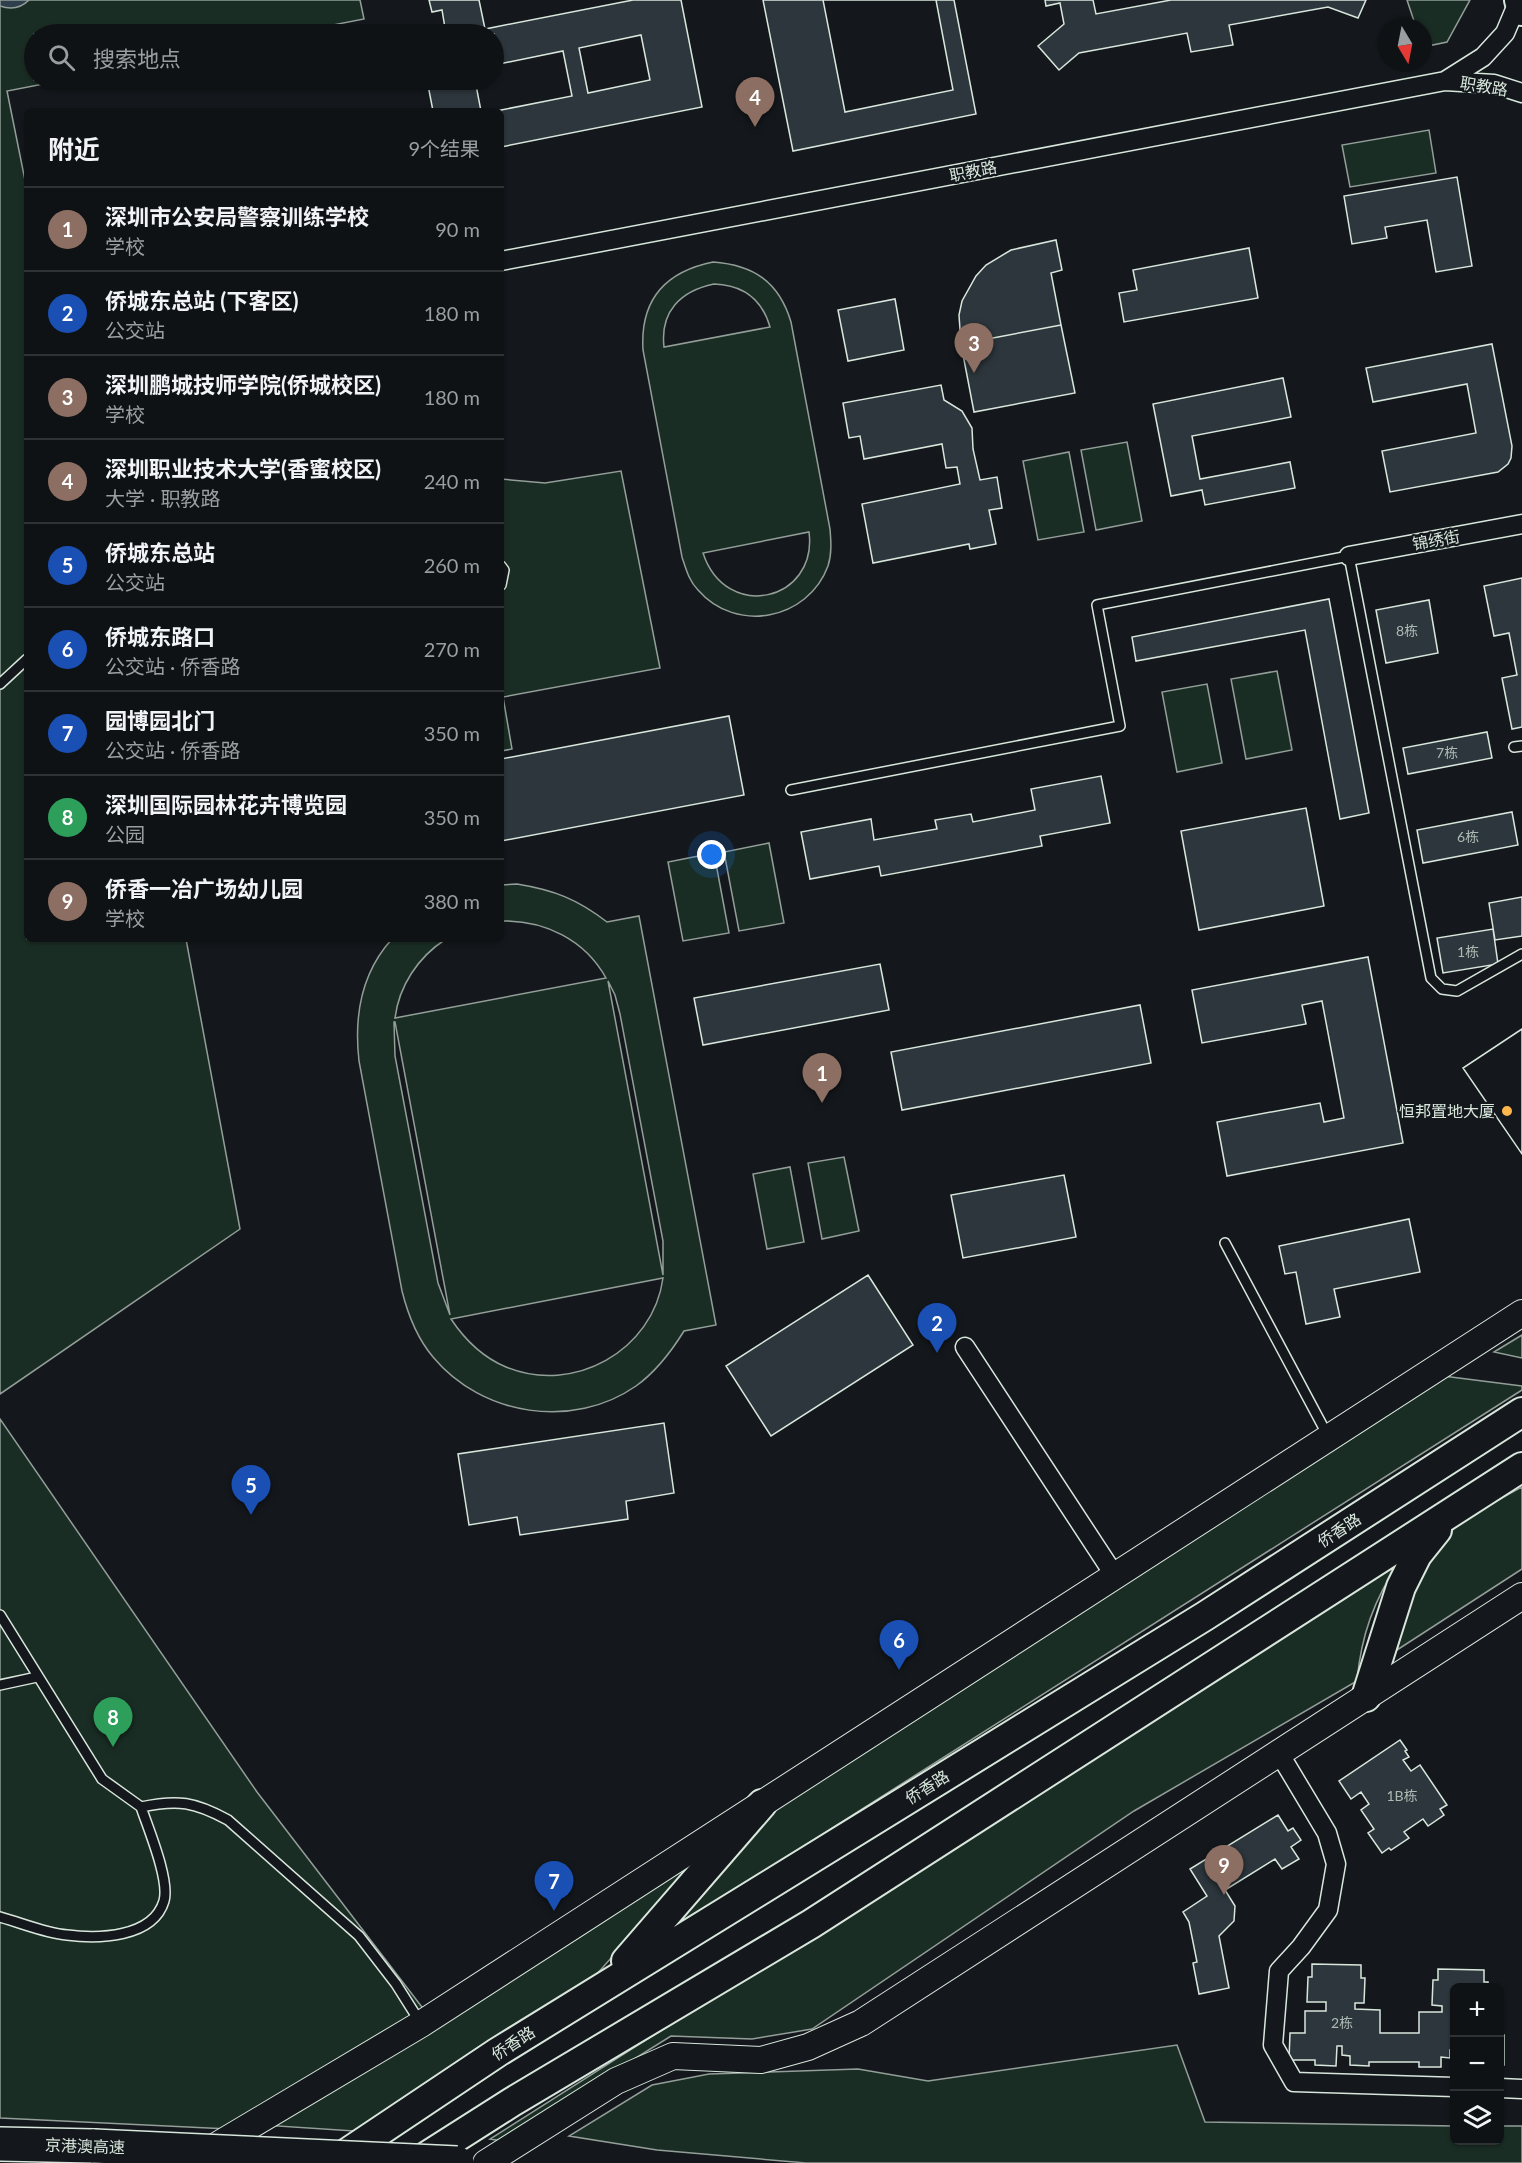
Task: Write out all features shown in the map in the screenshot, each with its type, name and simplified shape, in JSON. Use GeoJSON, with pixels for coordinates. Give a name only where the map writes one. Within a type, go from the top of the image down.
{"type":"FeatureCollection","features":[{"type":"Feature","properties":{"kind":"highway","name":"京港澳高速"},"geometry":{"type":"LineString","coordinates":[[0,2144],[94,2146],[457,2163]]}},
{"type":"Feature","properties":{"kind":"main road"},"geometry":{"type":"LineString","coordinates":[[1519,0],[1522,11]]}},
{"type":"Feature","properties":{"kind":"main road"},"geometry":{"type":"LineString","coordinates":[[187,2163],[421,2024],[1522,1313]]}},
{"type":"Feature","properties":{"kind":"main road","name":"侨香路"},"geometry":{"type":"LineString","coordinates":[[332,2163],[498,2052],[607,1983],[1194,1623],[1522,1412]]}},
{"type":"Feature","properties":{"kind":"main road"},"geometry":{"type":"LineString","coordinates":[[416,2163],[512,2102],[811,1924],[1522,1467]]}},
{"type":"Feature","properties":{"kind":"main road"},"geometry":{"type":"LineString","coordinates":[[1366,1697],[1401,1587],[1417,1555],[1449,1514]]}},
{"type":"Feature","properties":{"kind":"main road"},"geometry":{"type":"LineString","coordinates":[[486,2163],[616,2081],[673,2056],[761,2060],[808,2047],[861,2023],[1522,1596]]}},
{"type":"Feature","properties":{"kind":"main road"},"geometry":{"type":"LineString","coordinates":[[607,1983],[762,1804]]}},
{"type":"Feature","properties":{"kind":"street","name":"职教路"},"geometry":{"type":"LineString","coordinates":[[1445,81],[1483,57],[1506,33],[1519,0]]}},
{"type":"Feature","properties":{"kind":"street","name":"职教路"},"geometry":{"type":"LineString","coordinates":[[504,260],[1445,81],[1494,84],[1522,93]]}},
{"type":"Feature","properties":{"kind":"street","name":"锦绣街"},"geometry":{"type":"LineString","coordinates":[[1349,556],[1522,524]]}},
{"type":"Feature","properties":{"kind":"street"},"geometry":{"type":"LineString","coordinates":[[965,1347],[1115,1576]]}},
{"type":"Feature","properties":{"kind":"street"},"geometry":{"type":"LineString","coordinates":[[1279,1753],[1327,1833],[1336,1864],[1329,1911],[1280,1971],[1273,2044],[1294,2082],[1450,2087]]}},
{"type":"Feature","properties":{"kind":"street"},"geometry":{"type":"LineString","coordinates":[[1504,2088],[1522,2089]]}},
{"type":"Feature","properties":{"kind":"lane"},"geometry":{"type":"LineString","coordinates":[[792,790],[1120,726],[1097,605],[1349,556],[1431,978],[1442,988],[1457,991],[1522,954]]}},
{"type":"Feature","properties":{"kind":"lane"},"geometry":{"type":"LineString","coordinates":[[0,684],[24,662]]}},
{"type":"Feature","properties":{"kind":"lane"},"geometry":{"type":"LineString","coordinates":[[1225,1243],[1329,1438]]}},
{"type":"Feature","properties":{"kind":"lane"},"geometry":{"type":"LineString","coordinates":[[0,1615],[102,1779],[141,1807],[163,1876],[164,1900],[153,1919],[133,1931],[102,1937],[65,1935],[0,1917]]}},
{"type":"Feature","properties":{"kind":"lane"},"geometry":{"type":"LineString","coordinates":[[0,1685],[37,1677]]}},
{"type":"Feature","properties":{"kind":"lane"},"geometry":{"type":"LineString","coordinates":[[141,1807],[162,1803],[186,1803],[206,1808],[228,1820],[359,1936],[396,1984],[421,2024]]}},
{"type":"Feature","properties":{"kind":"green space"},"geometry":{"type":"Polygon","coordinates":[[[0,0],[360,0],[364,19],[338,24],[24,24],[24,88],[7,91],[24,175],[24,942],[187,942],[240,1229],[0,1394],[0,0]]]}},
{"type":"Feature","properties":{"kind":"green space"},"geometry":{"type":"Polygon","coordinates":[[[1407,0],[1470,0],[1447,42],[1432,45],[1432,18],[1413,18],[1407,0]]]}},
{"type":"Feature","properties":{"kind":"green space"},"geometry":{"type":"Polygon","coordinates":[[[1429,130],[1436,173],[1350,187],[1342,145],[1429,130]]]}},
{"type":"Feature","properties":{"kind":"green space"},"geometry":{"type":"Polygon","coordinates":[[[713,262],[741,267],[753,272],[772,286],[780,296],[791,322],[830,529],[831,552],[828,566],[818,584],[805,599],[788,609],[770,615],[751,616],[732,612],[714,604],[692,583],[682,557],[643,350],[643,333],[651,303],[659,291],[681,273],[713,262]],[[714,284],[691,292],[675,305],[665,323],[664,347],[770,327],[762,309],[750,295],[734,287],[714,284]],[[809,532],[703,553],[715,575],[731,589],[749,595],[768,595],[785,587],[799,574],[808,556],[809,532]]]}},
{"type":"Feature","properties":{"kind":"green space"},"geometry":{"type":"Polygon","coordinates":[[[1127,442],[1142,521],[1096,530],[1081,450],[1127,442]]]}},
{"type":"Feature","properties":{"kind":"green space"},"geometry":{"type":"Polygon","coordinates":[[[1069,452],[1084,532],[1038,540],[1023,461],[1069,452]]]}},
{"type":"Feature","properties":{"kind":"green space"},"geometry":{"type":"Polygon","coordinates":[[[621,471],[660,668],[504,697],[504,479],[545,483],[621,471]]]}},
{"type":"Feature","properties":{"kind":"green space"},"geometry":{"type":"Polygon","coordinates":[[[1277,671],[1292,750],[1246,759],[1231,679],[1277,671]]]}},
{"type":"Feature","properties":{"kind":"green space"},"geometry":{"type":"Polygon","coordinates":[[[1207,684],[1222,763],[1177,772],[1162,692],[1207,684]]]}},
{"type":"Feature","properties":{"kind":"green space"},"geometry":{"type":"Polygon","coordinates":[[[504,703],[512,749],[504,750],[504,703]]]}},
{"type":"Feature","properties":{"kind":"green space"},"geometry":{"type":"Polygon","coordinates":[[[769,843],[784,923],[739,931],[724,852],[769,843]]]}},
{"type":"Feature","properties":{"kind":"green space"},"geometry":{"type":"Polygon","coordinates":[[[714,853],[729,933],[683,941],[668,862],[714,853]]]}},
{"type":"Feature","properties":{"kind":"green space"},"geometry":{"type":"Polygon","coordinates":[[[517,884],[554,893],[575,901],[607,922],[639,916],[716,1325],[684,1331],[651,1374],[636,1386],[611,1400],[585,1408],[557,1412],[529,1410],[502,1404],[477,1393],[453,1377],[422,1342],[410,1317],[402,1291],[359,1061],[358,1028],[362,996],[373,966],[389,942],[442,942],[427,954],[412,973],[401,995],[395,1018],[606,978],[587,953],[575,943],[548,929],[504,921],[504,885],[517,884]],[[608,981],[663,1275],[663,1241],[615,995],[608,981]],[[395,1022],[395,1056],[438,1283],[450,1315],[395,1022]],[[663,1278],[451,1319],[475,1347],[506,1367],[532,1374],[557,1375],[582,1370],[606,1360],[627,1346],[644,1327],[656,1304],[663,1278]]]}},
{"type":"Feature","properties":{"kind":"green space"},"geometry":{"type":"Polygon","coordinates":[[[844,1157],[859,1231],[822,1239],[808,1163],[844,1157]]]}},
{"type":"Feature","properties":{"kind":"green space"},"geometry":{"type":"Polygon","coordinates":[[[790,1167],[804,1242],[767,1249],[753,1174],[790,1167]]]}},
{"type":"Feature","properties":{"kind":"green space"},"geometry":{"type":"Polygon","coordinates":[[[1522,1335],[1522,1358],[1494,1352],[1522,1335]]]}},
{"type":"Feature","properties":{"kind":"green space"},"geometry":{"type":"Polygon","coordinates":[[[1443,1376],[1522,1386],[1522,1390],[670,1931],[770,1799],[1443,1376]]]}},
{"type":"Feature","properties":{"kind":"green space"},"geometry":{"type":"Polygon","coordinates":[[[0,1419],[257,1792],[425,2011],[229,2129],[0,2118],[0,1419]]]}},
{"type":"Feature","properties":{"kind":"green space"},"geometry":{"type":"Polygon","coordinates":[[[1522,1487],[1522,1569],[1397,1650],[1412,1589],[1458,1522],[1522,1487]]]}},
{"type":"Feature","properties":{"kind":"green space"},"geometry":{"type":"Polygon","coordinates":[[[1400,1561],[1383,1589],[1370,1618],[1357,1681],[1134,1811],[812,2029],[752,2039],[671,2036],[502,2141],[490,2139],[1400,1561]]]}},
{"type":"Feature","properties":{"kind":"green space"},"geometry":{"type":"Polygon","coordinates":[[[681,1866],[687,1873],[596,1975],[354,2131],[262,2125],[681,1866]]]}},
{"type":"Feature","properties":{"kind":"green space"},"geometry":{"type":"Polygon","coordinates":[[[1177,2045],[1205,2122],[1450,2126],[1450,2145],[1504,2145],[1504,2126],[1522,2126],[1522,2163],[806,2163],[657,2150],[569,2136],[652,2085],[709,2074],[858,2069],[928,2081],[1177,2045]]]}},
{"type":"Feature","properties":{"kind":"water"},"geometry":{"type":"Polygon","coordinates":[[[0,0],[29,0],[23,5],[12,8],[0,6],[0,0]]]}},
{"type":"Feature","properties":{"kind":"building"},"geometry":{"type":"Polygon","coordinates":[[[429,0],[479,0],[484,24],[444,24],[442,10],[432,12],[429,0]]]}},
{"type":"Feature","properties":{"kind":"building"},"geometry":{"type":"Polygon","coordinates":[[[633,0],[681,0],[702,107],[504,146],[504,109],[572,96],[563,51],[504,63],[504,25],[633,0]],[[641,35],[579,48],[588,93],[650,80],[641,35]]]}},
{"type":"Feature","properties":{"kind":"building"},"geometry":{"type":"Polygon","coordinates":[[[763,0],[954,0],[976,114],[793,151],[763,0]]]}},
{"type":"Feature","properties":{"kind":"building"},"geometry":{"type":"Polygon","coordinates":[[[823,0],[936,0],[953,90],[845,112],[823,0]]]}},
{"type":"Feature","properties":{"kind":"building"},"geometry":{"type":"Polygon","coordinates":[[[1045,0],[1093,0],[1096,14],[1171,0],[1366,0],[1358,18],[1328,7],[1229,25],[1233,45],[1191,52],[1187,33],[1079,53],[1059,70],[1038,46],[1064,24],[1060,3],[1046,6],[1045,0]]]}},
{"type":"Feature","properties":{"kind":"building"},"geometry":{"type":"Polygon","coordinates":[[[429,90],[477,90],[480,108],[432,108],[429,90]]]}},
{"type":"Feature","properties":{"kind":"building"},"geometry":{"type":"Polygon","coordinates":[[[1457,177],[1472,266],[1436,272],[1427,220],[1385,227],[1387,238],[1352,244],[1344,196],[1457,177]]]}},
{"type":"Feature","properties":{"kind":"building"},"geometry":{"type":"Polygon","coordinates":[[[1056,240],[1062,270],[1051,273],[1061,325],[961,344],[959,315],[962,301],[976,276],[986,265],[1011,250],[1056,240]]]}},
{"type":"Feature","properties":{"kind":"building"},"geometry":{"type":"Polygon","coordinates":[[[1249,248],[1258,298],[1124,322],[1119,293],[1137,290],[1133,270],[1249,248]]]}},
{"type":"Feature","properties":{"kind":"building"},"geometry":{"type":"Polygon","coordinates":[[[895,299],[904,350],[848,361],[838,310],[895,299]]]}},
{"type":"Feature","properties":{"kind":"building"},"geometry":{"type":"Polygon","coordinates":[[[1061,325],[1075,393],[974,412],[961,344],[1061,325]]]}},
{"type":"Feature","properties":{"kind":"building"},"geometry":{"type":"Polygon","coordinates":[[[1492,344],[1512,446],[1508,464],[1498,472],[1390,492],[1382,451],[1476,433],[1467,384],[1373,402],[1366,368],[1492,344]]]}},
{"type":"Feature","properties":{"kind":"building"},"geometry":{"type":"Polygon","coordinates":[[[1283,378],[1291,417],[1192,436],[1200,479],[1290,462],[1295,488],[1205,505],[1202,490],[1171,496],[1153,404],[1283,378]]]}},
{"type":"Feature","properties":{"kind":"building"},"geometry":{"type":"Polygon","coordinates":[[[941,385],[944,400],[962,411],[972,428],[973,449],[980,480],[997,477],[1002,508],[989,510],[996,544],[970,549],[969,544],[873,563],[862,504],[960,484],[957,467],[946,468],[942,444],[864,459],[860,436],[849,438],[843,403],[941,385]]]}},
{"type":"Feature","properties":{"kind":"building"},"geometry":{"type":"Polygon","coordinates":[[[1522,578],[1522,727],[1512,729],[1502,678],[1517,675],[1509,633],[1494,636],[1484,586],[1522,578]]]}},
{"type":"Feature","properties":{"kind":"building"},"geometry":{"type":"Polygon","coordinates":[[[1329,599],[1369,813],[1340,819],[1305,630],[1136,661],[1132,637],[1329,599]]]}},
{"type":"Feature","properties":{"kind":"building"},"geometry":{"type":"Polygon","coordinates":[[[1429,600],[1438,653],[1386,663],[1376,610],[1429,600]]]}},
{"type":"Feature","properties":{"kind":"building"},"geometry":{"type":"Polygon","coordinates":[[[729,716],[744,795],[504,840],[504,758],[729,716]]]}},
{"type":"Feature","properties":{"kind":"building"},"geometry":{"type":"Polygon","coordinates":[[[1487,732],[1492,758],[1408,774],[1403,748],[1487,732]]]}},
{"type":"Feature","properties":{"kind":"building"},"geometry":{"type":"Polygon","coordinates":[[[1101,776],[1110,823],[1040,836],[1042,846],[881,876],[879,866],[810,879],[801,832],[871,819],[874,840],[937,829],[935,820],[971,814],[973,822],[1035,810],[1031,789],[1101,776]]]}},
{"type":"Feature","properties":{"kind":"building"},"geometry":{"type":"Polygon","coordinates":[[[1306,808],[1324,906],[1199,930],[1181,831],[1306,808]]]}},
{"type":"Feature","properties":{"kind":"building"},"geometry":{"type":"Polygon","coordinates":[[[1512,812],[1518,845],[1423,863],[1417,830],[1512,812]]]}},
{"type":"Feature","properties":{"kind":"building"},"geometry":{"type":"Polygon","coordinates":[[[1522,897],[1522,936],[1495,940],[1489,903],[1522,897]]]}},
{"type":"Feature","properties":{"kind":"building"},"geometry":{"type":"Polygon","coordinates":[[[1493,929],[1498,964],[1443,973],[1437,938],[1493,929]]]}},
{"type":"Feature","properties":{"kind":"building"},"geometry":{"type":"Polygon","coordinates":[[[1368,957],[1403,1143],[1227,1176],[1217,1122],[1320,1103],[1324,1122],[1344,1118],[1322,1001],[1302,1005],[1306,1024],[1202,1043],[1192,990],[1368,957]]]}},
{"type":"Feature","properties":{"kind":"building"},"geometry":{"type":"Polygon","coordinates":[[[880,964],[889,1010],[703,1045],[694,998],[880,964]]]}},
{"type":"Feature","properties":{"kind":"building"},"geometry":{"type":"Polygon","coordinates":[[[1140,1005],[1151,1063],[902,1110],[891,1052],[1140,1005]]]}},
{"type":"Feature","properties":{"kind":"building","name":"恒邦置地大厦"},"geometry":{"type":"Polygon","coordinates":[[[1522,1029],[1522,1154],[1463,1068],[1522,1029]]]}},
{"type":"Feature","properties":{"kind":"building","name":"恒邦置地大厦"},"geometry":{"type":"Polygon","coordinates":[[[1522,1029],[1522,1154],[1463,1068],[1522,1029]]]}},
{"type":"Feature","properties":{"kind":"building"},"geometry":{"type":"Polygon","coordinates":[[[1064,1175],[1076,1237],[963,1258],[951,1195],[1064,1175]]]}},
{"type":"Feature","properties":{"kind":"building"},"geometry":{"type":"Polygon","coordinates":[[[1409,1219],[1420,1272],[1334,1289],[1340,1317],[1306,1324],[1296,1272],[1285,1274],[1279,1246],[1409,1219]]]}},
{"type":"Feature","properties":{"kind":"building"},"geometry":{"type":"Polygon","coordinates":[[[868,1275],[913,1345],[771,1436],[726,1366],[868,1275]]]}},
{"type":"Feature","properties":{"kind":"building"},"geometry":{"type":"Polygon","coordinates":[[[664,1423],[674,1493],[626,1501],[628,1519],[520,1535],[517,1517],[469,1525],[458,1454],[664,1423]]]}},
{"type":"Feature","properties":{"kind":"building"},"geometry":{"type":"Polygon","coordinates":[[[1400,1740],[1409,1757],[1403,1760],[1411,1771],[1420,1765],[1447,1805],[1440,1809],[1444,1815],[1428,1826],[1423,1819],[1404,1832],[1409,1838],[1382,1853],[1368,1833],[1374,1829],[1361,1810],[1369,1804],[1361,1792],[1351,1799],[1339,1781],[1400,1740]]]}},
{"type":"Feature","properties":{"kind":"building"},"geometry":{"type":"Polygon","coordinates":[[[1278,1815],[1288,1831],[1293,1828],[1301,1840],[1291,1847],[1299,1859],[1282,1869],[1275,1859],[1225,1890],[1235,1906],[1234,1921],[1219,1936],[1229,1988],[1199,1994],[1193,1963],[1197,1962],[1189,1922],[1183,1912],[1207,1896],[1190,1869],[1278,1815]]]}},
{"type":"Feature","properties":{"kind":"building"},"geometry":{"type":"Polygon","coordinates":[[[1312,1964],[1361,1965],[1361,1978],[1365,1978],[1364,2003],[1355,2003],[1355,2009],[1380,2010],[1380,2033],[1419,2033],[1419,2012],[1442,2012],[1442,2006],[1432,2005],[1433,1980],[1438,1980],[1438,1969],[1484,1970],[1484,1982],[1488,1983],[1450,1983],[1450,2058],[1441,2057],[1441,2067],[1419,2067],[1419,2062],[1369,2062],[1369,2066],[1350,2065],[1350,2056],[1342,2055],[1342,2046],[1337,2046],[1336,2066],[1315,2065],[1315,2060],[1289,2060],[1290,2033],[1305,2033],[1305,2011],[1326,2011],[1326,2002],[1307,2002],[1308,1977],[1312,1977],[1312,1964]]]}},
{"type":"Feature","properties":{"kind":"place","name":"深圳职业技术大学(香蜜校区)"},"geometry":{"type":"Point","coordinates":[755,127]}},
{"type":"Feature","properties":{"kind":"place","name":"深圳鹏城技师学院(侨城校区)"},"geometry":{"type":"Point","coordinates":[974,373]}},
{"type":"Feature","properties":{"kind":"place","name":"深圳市公安局警察训练学校"},"geometry":{"type":"Point","coordinates":[822,1103]}},
{"type":"Feature","properties":{"kind":"place","name":"恒邦置地大厦"},"geometry":{"type":"Point","coordinates":[1507,1111]}},
{"type":"Feature","properties":{"kind":"place","name":"侨城东总站 (下客区)"},"geometry":{"type":"Point","coordinates":[937,1353]}},
{"type":"Feature","properties":{"kind":"place","name":"侨城东总站"},"geometry":{"type":"Point","coordinates":[251,1515]}},
{"type":"Feature","properties":{"kind":"place","name":"侨城东路口"},"geometry":{"type":"Point","coordinates":[899,1670]}},
{"type":"Feature","properties":{"kind":"place","name":"深圳国际园林花卉博览园"},"geometry":{"type":"Point","coordinates":[113,1747]}},
{"type":"Feature","properties":{"kind":"place","name":"侨香一冶广场幼儿园"},"geometry":{"type":"Point","coordinates":[1224,1895]}},
{"type":"Feature","properties":{"kind":"place","name":"园博园北门"},"geometry":{"type":"Point","coordinates":[554,1911]}}]}
